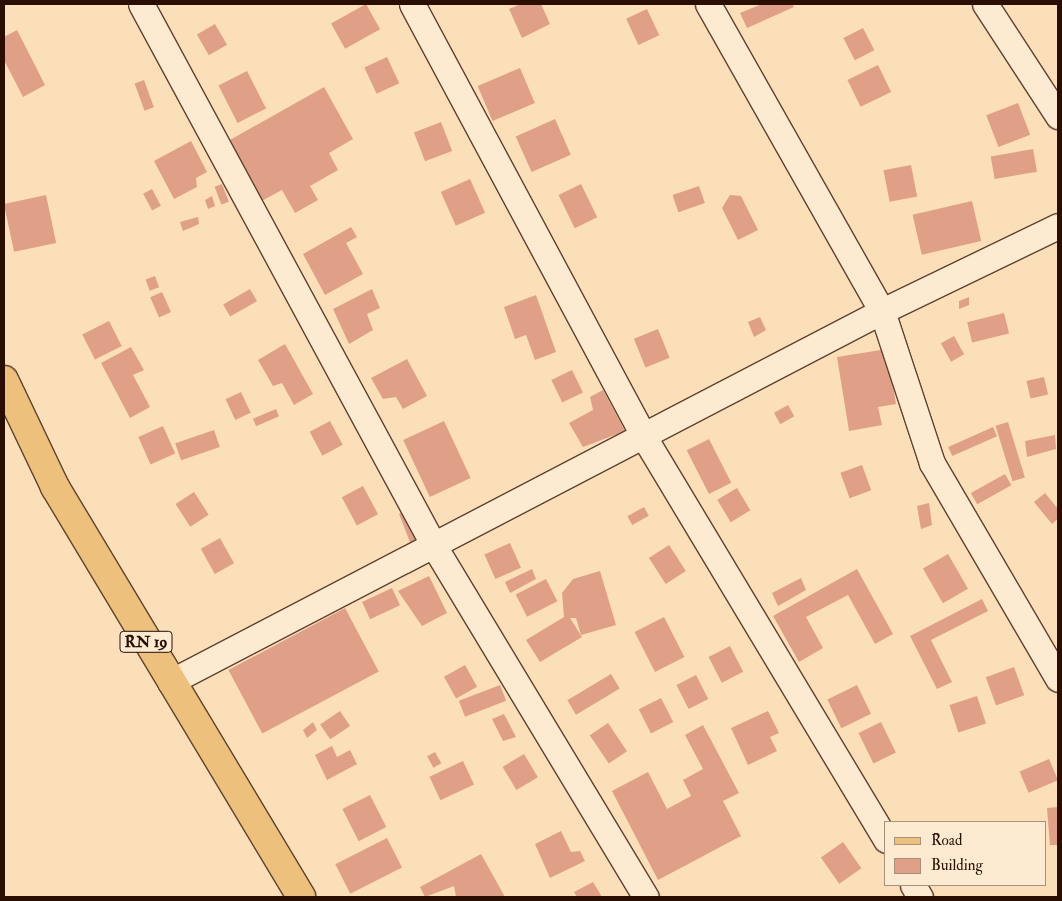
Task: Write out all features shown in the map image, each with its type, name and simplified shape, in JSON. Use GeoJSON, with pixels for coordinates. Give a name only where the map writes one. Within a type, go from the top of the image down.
{"type":"FeatureCollection","features":[{"type":"Feature","properties":{"kind":"main road","name":"RN 19"},"geometry":{"type":"LineString","coordinates":[[4,380],[55,487],[300,897]]}},
{"type":"Feature","properties":{"kind":"street"},"geometry":{"type":"LineString","coordinates":[[141,4],[434,546],[646,897]]}},
{"type":"Feature","properties":{"kind":"street"},"geometry":{"type":"LineString","coordinates":[[412,4],[644,437],[884,837]]}},
{"type":"Feature","properties":{"kind":"street"},"geometry":{"type":"LineString","coordinates":[[708,4],[882,310],[932,463],[1058,679]]}},
{"type":"Feature","properties":{"kind":"street"},"geometry":{"type":"LineString","coordinates":[[985,4],[1058,116]]}},
{"type":"Feature","properties":{"kind":"street"},"geometry":{"type":"LineString","coordinates":[[170,682],[644,437],[882,310],[1058,226]]}},
{"type":"Feature","properties":{"kind":"street"},"geometry":{"type":"LineString","coordinates":[[914,886],[920,897]]}},
{"type":"Feature","properties":{"kind":"building"},"geometry":{"type":"Polygon","coordinates":[[[366,4],[380,29],[345,49],[331,23],[366,4]]]}},
{"type":"Feature","properties":{"kind":"building"},"geometry":{"type":"Polygon","coordinates":[[[521,4],[541,4],[550,24],[522,38],[509,9],[521,4]]]}},
{"type":"Feature","properties":{"kind":"building"},"geometry":{"type":"Polygon","coordinates":[[[762,4],[792,4],[794,7],[747,28],[740,13],[762,4]]]}},
{"type":"Feature","properties":{"kind":"building"},"geometry":{"type":"Polygon","coordinates":[[[647,9],[659,35],[638,45],[626,19],[647,9]]]}},
{"type":"Feature","properties":{"kind":"building"},"geometry":{"type":"Polygon","coordinates":[[[215,24],[227,45],[209,55],[197,34],[215,24]]]}},
{"type":"Feature","properties":{"kind":"building"},"geometry":{"type":"Polygon","coordinates":[[[863,28],[874,50],[855,60],[843,38],[863,28]]]}},
{"type":"Feature","properties":{"kind":"building"},"geometry":{"type":"Polygon","coordinates":[[[17,30],[45,85],[23,97],[4,60],[4,37],[17,30]]]}},
{"type":"Feature","properties":{"kind":"building"},"geometry":{"type":"Polygon","coordinates":[[[387,57],[399,83],[377,94],[364,68],[387,57]]]}},
{"type":"Feature","properties":{"kind":"building"},"geometry":{"type":"Polygon","coordinates":[[[878,65],[891,92],[861,107],[847,80],[878,65]]]}},
{"type":"Feature","properties":{"kind":"building"},"geometry":{"type":"Polygon","coordinates":[[[520,68],[535,103],[493,121],[478,86],[520,68]]]}},
{"type":"Feature","properties":{"kind":"building"},"geometry":{"type":"Polygon","coordinates":[[[247,71],[266,108],[238,123],[218,86],[247,71]]]}},
{"type":"Feature","properties":{"kind":"building"},"geometry":{"type":"Polygon","coordinates":[[[144,80],[154,107],[145,111],[135,83],[144,80]]]}},
{"type":"Feature","properties":{"kind":"building"},"geometry":{"type":"Polygon","coordinates":[[[324,87],[353,139],[329,153],[338,170],[310,186],[318,200],[295,213],[282,190],[254,205],[221,145],[324,87]]]}},
{"type":"Feature","properties":{"kind":"building"},"geometry":{"type":"Polygon","coordinates":[[[1018,103],[1030,135],[998,147],[986,115],[1018,103]]]}},
{"type":"Feature","properties":{"kind":"building"},"geometry":{"type":"Polygon","coordinates":[[[555,119],[571,155],[532,172],[516,136],[555,119]]]}},
{"type":"Feature","properties":{"kind":"building"},"geometry":{"type":"Polygon","coordinates":[[[441,122],[452,151],[425,161],[414,132],[441,122]]]}},
{"type":"Feature","properties":{"kind":"building"},"geometry":{"type":"Polygon","coordinates":[[[191,141],[207,172],[196,178],[197,187],[174,199],[154,161],[191,141]]]}},
{"type":"Feature","properties":{"kind":"building"},"geometry":{"type":"Polygon","coordinates":[[[1033,149],[1037,172],[995,179],[991,156],[1033,149]]]}},
{"type":"Feature","properties":{"kind":"building"},"geometry":{"type":"Polygon","coordinates":[[[911,165],[917,196],[890,202],[884,170],[911,165]]]}},
{"type":"Feature","properties":{"kind":"building"},"geometry":{"type":"Polygon","coordinates":[[[470,179],[485,213],[456,226],[441,192],[470,179]]]}},
{"type":"Feature","properties":{"kind":"building"},"geometry":{"type":"Polygon","coordinates":[[[222,184],[229,202],[221,205],[215,187],[222,184]]]}},
{"type":"Feature","properties":{"kind":"building"},"geometry":{"type":"Polygon","coordinates":[[[581,184],[597,217],[575,228],[559,195],[581,184]]]}},
{"type":"Feature","properties":{"kind":"building"},"geometry":{"type":"Polygon","coordinates":[[[699,186],[705,203],[678,212],[673,195],[699,186]]]}},
{"type":"Feature","properties":{"kind":"building"},"geometry":{"type":"Polygon","coordinates":[[[152,189],[161,206],[152,210],[143,194],[152,189]]]}},
{"type":"Feature","properties":{"kind":"building"},"geometry":{"type":"Polygon","coordinates":[[[46,195],[56,243],[14,252],[4,204],[46,195]]]}},
{"type":"Feature","properties":{"kind":"building"},"geometry":{"type":"Polygon","coordinates":[[[730,195],[741,196],[758,230],[738,240],[722,208],[730,195]]]}},
{"type":"Feature","properties":{"kind":"building"},"geometry":{"type":"Polygon","coordinates":[[[212,196],[215,206],[208,209],[205,200],[212,196]]]}},
{"type":"Feature","properties":{"kind":"building"},"geometry":{"type":"Polygon","coordinates":[[[972,201],[981,241],[922,255],[913,215],[972,201]]]}},
{"type":"Feature","properties":{"kind":"building"},"geometry":{"type":"Polygon","coordinates":[[[198,217],[199,224],[183,231],[180,222],[198,217]]]}},
{"type":"Feature","properties":{"kind":"building"},"geometry":{"type":"Polygon","coordinates":[[[351,227],[357,237],[346,243],[363,274],[325,295],[303,254],[351,227]]]}},
{"type":"Feature","properties":{"kind":"building"},"geometry":{"type":"Polygon","coordinates":[[[155,276],[159,287],[150,291],[146,279],[155,276]]]}},
{"type":"Feature","properties":{"kind":"building"},"geometry":{"type":"Polygon","coordinates":[[[250,289],[257,301],[230,317],[223,304],[250,289]]]}},
{"type":"Feature","properties":{"kind":"building"},"geometry":{"type":"Polygon","coordinates":[[[372,289],[380,308],[367,314],[373,330],[349,344],[333,309],[372,289]]]}},
{"type":"Feature","properties":{"kind":"building"},"geometry":{"type":"Polygon","coordinates":[[[162,292],[171,312],[159,317],[150,297],[162,292]]]}},
{"type":"Feature","properties":{"kind":"building"},"geometry":{"type":"Polygon","coordinates":[[[536,295],[556,352],[535,360],[526,335],[515,339],[504,307],[536,295]]]}},
{"type":"Feature","properties":{"kind":"building"},"geometry":{"type":"Polygon","coordinates":[[[969,297],[969,305],[959,309],[959,301],[969,297]]]}},
{"type":"Feature","properties":{"kind":"building"},"geometry":{"type":"Polygon","coordinates":[[[1004,313],[1009,333],[972,343],[967,322],[1004,313]]]}},
{"type":"Feature","properties":{"kind":"building"},"geometry":{"type":"Polygon","coordinates":[[[760,317],[766,330],[754,337],[748,322],[760,317]]]}},
{"type":"Feature","properties":{"kind":"building"},"geometry":{"type":"Polygon","coordinates":[[[109,321],[122,346],[95,360],[82,335],[109,321]]]}},
{"type":"Feature","properties":{"kind":"building"},"geometry":{"type":"Polygon","coordinates":[[[658,329],[670,358],[646,367],[634,339],[658,329]]]}},
{"type":"Feature","properties":{"kind":"building"},"geometry":{"type":"Polygon","coordinates":[[[954,336],[964,354],[951,362],[941,343],[954,336]]]}},
{"type":"Feature","properties":{"kind":"building"},"geometry":{"type":"Polygon","coordinates":[[[285,344],[313,394],[294,405],[282,383],[273,386],[258,360],[285,344]]]}},
{"type":"Feature","properties":{"kind":"building"},"geometry":{"type":"Polygon","coordinates":[[[131,347],[144,370],[133,375],[150,407],[130,418],[101,363],[131,347]]]}},
{"type":"Feature","properties":{"kind":"building"},"geometry":{"type":"Polygon","coordinates":[[[887,349],[896,404],[878,407],[882,425],[849,431],[837,357],[887,349]]]}},
{"type":"Feature","properties":{"kind":"building"},"geometry":{"type":"Polygon","coordinates":[[[407,359],[427,396],[403,409],[396,397],[383,399],[371,378],[407,359]]]}},
{"type":"Feature","properties":{"kind":"building"},"geometry":{"type":"Polygon","coordinates":[[[572,370],[583,392],[562,403],[551,380],[572,370]]]}},
{"type":"Feature","properties":{"kind":"building"},"geometry":{"type":"Polygon","coordinates":[[[1044,377],[1048,395],[1031,399],[1026,381],[1044,377]]]}},
{"type":"Feature","properties":{"kind":"building"},"geometry":{"type":"Polygon","coordinates":[[[603,390],[625,431],[583,447],[569,423],[593,410],[590,397],[603,390]]]}},
{"type":"Feature","properties":{"kind":"building"},"geometry":{"type":"Polygon","coordinates":[[[241,392],[251,413],[235,420],[226,399],[241,392]]]}},
{"type":"Feature","properties":{"kind":"building"},"geometry":{"type":"Polygon","coordinates":[[[788,405],[794,416],[780,424],[774,413],[788,405]]]}},
{"type":"Feature","properties":{"kind":"building"},"geometry":{"type":"Polygon","coordinates":[[[276,409],[279,416],[256,426],[253,419],[276,409]]]}},
{"type":"Feature","properties":{"kind":"building"},"geometry":{"type":"Polygon","coordinates":[[[330,421],[343,445],[322,456],[310,432],[330,421]]]}},
{"type":"Feature","properties":{"kind":"building"},"geometry":{"type":"Polygon","coordinates":[[[444,421],[471,478],[430,497],[403,440],[444,421]]]}},
{"type":"Feature","properties":{"kind":"building"},"geometry":{"type":"Polygon","coordinates":[[[1008,422],[1025,477],[1013,481],[996,426],[1008,422]]]}},
{"type":"Feature","properties":{"kind":"building"},"geometry":{"type":"Polygon","coordinates":[[[163,426],[175,453],[151,464],[138,437],[163,426]]]}},
{"type":"Feature","properties":{"kind":"building"},"geometry":{"type":"Polygon","coordinates":[[[993,427],[997,436],[952,456],[948,447],[993,427]]]}},
{"type":"Feature","properties":{"kind":"building"},"geometry":{"type":"Polygon","coordinates":[[[214,430],[220,447],[181,460],[175,443],[214,430]]]}},
{"type":"Feature","properties":{"kind":"building"},"geometry":{"type":"Polygon","coordinates":[[[1055,435],[1056,449],[1027,457],[1025,441],[1055,435]]]}},
{"type":"Feature","properties":{"kind":"building"},"geometry":{"type":"Polygon","coordinates":[[[709,439],[731,483],[709,494],[687,450],[709,439]]]}},
{"type":"Feature","properties":{"kind":"building"},"geometry":{"type":"Polygon","coordinates":[[[862,465],[871,490],[850,498],[840,473],[862,465]]]}},
{"type":"Feature","properties":{"kind":"building"},"geometry":{"type":"Polygon","coordinates":[[[1005,474],[1011,485],[977,504],[971,493],[1005,474]]]}},
{"type":"Feature","properties":{"kind":"building"},"geometry":{"type":"Polygon","coordinates":[[[363,486],[378,514],[357,526],[342,497],[363,486]]]}},
{"type":"Feature","properties":{"kind":"building"},"geometry":{"type":"Polygon","coordinates":[[[737,488],[750,510],[731,522],[717,500],[737,488]]]}},
{"type":"Feature","properties":{"kind":"building"},"geometry":{"type":"Polygon","coordinates":[[[194,492],[209,515],[190,527],[176,504],[194,492]]]}},
{"type":"Feature","properties":{"kind":"building"},"geometry":{"type":"Polygon","coordinates":[[[1045,493],[1058,509],[1058,519],[1052,524],[1034,502],[1045,493]]]}},
{"type":"Feature","properties":{"kind":"building"},"geometry":{"type":"Polygon","coordinates":[[[929,503],[932,525],[921,529],[917,506],[929,503]]]}},
{"type":"Feature","properties":{"kind":"building"},"geometry":{"type":"Polygon","coordinates":[[[644,507],[649,516],[632,525],[627,516],[644,507]]]}},
{"type":"Feature","properties":{"kind":"building"},"geometry":{"type":"Polygon","coordinates":[[[407,508],[420,546],[401,548],[410,542],[399,514],[407,508]]]}},
{"type":"Feature","properties":{"kind":"building"},"geometry":{"type":"Polygon","coordinates":[[[220,538],[234,563],[215,574],[201,549],[220,538]]]}},
{"type":"Feature","properties":{"kind":"building"},"geometry":{"type":"Polygon","coordinates":[[[510,543],[521,568],[495,579],[484,554],[510,543]]]}},
{"type":"Feature","properties":{"kind":"building"},"geometry":{"type":"Polygon","coordinates":[[[669,545],[686,571],[666,584],[649,558],[669,545]]]}},
{"type":"Feature","properties":{"kind":"building"},"geometry":{"type":"Polygon","coordinates":[[[948,554],[968,589],[943,603],[923,568],[948,554]]]}},
{"type":"Feature","properties":{"kind":"building"},"geometry":{"type":"Polygon","coordinates":[[[532,569],[536,579],[510,593],[505,582],[532,569]]]}},
{"type":"Feature","properties":{"kind":"building"},"geometry":{"type":"Polygon","coordinates":[[[857,569],[893,634],[875,644],[848,595],[806,617],[823,648],[799,662],[773,616],[857,569]]]}},
{"type":"Feature","properties":{"kind":"building"},"geometry":{"type":"Polygon","coordinates":[[[600,571],[616,625],[581,635],[576,618],[570,618],[582,637],[540,662],[526,640],[564,617],[562,593],[573,579],[600,571]]]}},
{"type":"Feature","properties":{"kind":"building"},"geometry":{"type":"Polygon","coordinates":[[[429,576],[447,613],[422,626],[398,591],[429,576]]]}},
{"type":"Feature","properties":{"kind":"building"},"geometry":{"type":"Polygon","coordinates":[[[801,578],[806,590],[778,606],[772,593],[801,578]]]}},
{"type":"Feature","properties":{"kind":"building"},"geometry":{"type":"Polygon","coordinates":[[[546,579],[557,601],[527,617],[516,594],[546,579]]]}},
{"type":"Feature","properties":{"kind":"building"},"geometry":{"type":"Polygon","coordinates":[[[392,588],[400,605],[370,619],[362,602],[392,588]]]}},
{"type":"Feature","properties":{"kind":"building"},"geometry":{"type":"Polygon","coordinates":[[[982,599],[988,611],[931,640],[952,682],[937,689],[910,636],[982,599]]]}},
{"type":"Feature","properties":{"kind":"building"},"geometry":{"type":"Polygon","coordinates":[[[345,608],[379,672],[262,734],[228,670],[345,608]]]}},
{"type":"Feature","properties":{"kind":"building"},"geometry":{"type":"Polygon","coordinates":[[[664,617],[684,657],[655,672],[635,632],[664,617]]]}},
{"type":"Feature","properties":{"kind":"building"},"geometry":{"type":"Polygon","coordinates":[[[730,646],[743,672],[722,683],[709,657],[730,646]]]}},
{"type":"Feature","properties":{"kind":"building"},"geometry":{"type":"Polygon","coordinates":[[[465,665],[477,687],[456,699],[444,677],[465,665]]]}},
{"type":"Feature","properties":{"kind":"building"},"geometry":{"type":"Polygon","coordinates":[[[1014,667],[1024,695],[996,705],[986,677],[1014,667]]]}},
{"type":"Feature","properties":{"kind":"building"},"geometry":{"type":"Polygon","coordinates":[[[611,674],[620,689],[576,715],[567,700],[611,674]]]}},
{"type":"Feature","properties":{"kind":"building"},"geometry":{"type":"Polygon","coordinates":[[[696,675],[708,699],[689,709],[676,685],[696,675]]]}},
{"type":"Feature","properties":{"kind":"building"},"geometry":{"type":"Polygon","coordinates":[[[500,685],[506,701],[465,717],[459,701],[500,685]]]}},
{"type":"Feature","properties":{"kind":"building"},"geometry":{"type":"Polygon","coordinates":[[[857,685],[871,714],[841,728],[827,699],[857,685]]]}},
{"type":"Feature","properties":{"kind":"building"},"geometry":{"type":"Polygon","coordinates":[[[977,696],[986,724],[958,733],[949,705],[977,696]]]}},
{"type":"Feature","properties":{"kind":"building"},"geometry":{"type":"Polygon","coordinates":[[[661,698],[673,722],[651,733],[639,709],[661,698]]]}},
{"type":"Feature","properties":{"kind":"building"},"geometry":{"type":"Polygon","coordinates":[[[340,711],[350,726],[330,739],[320,724],[340,711]]]}},
{"type":"Feature","properties":{"kind":"building"},"geometry":{"type":"Polygon","coordinates":[[[768,711],[779,733],[770,737],[777,751],[748,765],[731,728],[768,711]]]}},
{"type":"Feature","properties":{"kind":"building"},"geometry":{"type":"Polygon","coordinates":[[[504,714],[516,737],[503,741],[492,719],[504,714]]]}},
{"type":"Feature","properties":{"kind":"building"},"geometry":{"type":"Polygon","coordinates":[[[313,722],[317,730],[307,738],[303,730],[313,722]]]}},
{"type":"Feature","properties":{"kind":"building"},"geometry":{"type":"Polygon","coordinates":[[[881,722],[896,753],[873,764],[859,733],[881,722]]]}},
{"type":"Feature","properties":{"kind":"building"},"geometry":{"type":"Polygon","coordinates":[[[608,723],[627,751],[609,763],[590,735],[608,723]]]}},
{"type":"Feature","properties":{"kind":"building"},"geometry":{"type":"Polygon","coordinates":[[[703,725],[739,793],[723,801],[741,836],[658,880],[612,791],[648,772],[667,809],[691,796],[683,780],[703,769],[685,735],[703,725]]]}},
{"type":"Feature","properties":{"kind":"building"},"geometry":{"type":"Polygon","coordinates":[[[332,746],[337,757],[350,750],[357,764],[327,780],[315,755],[332,746]]]}},
{"type":"Feature","properties":{"kind":"building"},"geometry":{"type":"Polygon","coordinates":[[[435,752],[441,763],[433,768],[427,756],[435,752]]]}},
{"type":"Feature","properties":{"kind":"building"},"geometry":{"type":"Polygon","coordinates":[[[524,754],[538,777],[516,790],[503,767],[524,754]]]}},
{"type":"Feature","properties":{"kind":"building"},"geometry":{"type":"Polygon","coordinates":[[[1049,759],[1058,780],[1029,793],[1020,772],[1049,759]]]}},
{"type":"Feature","properties":{"kind":"building"},"geometry":{"type":"Polygon","coordinates":[[[463,761],[474,785],[440,800],[429,777],[463,761]]]}},
{"type":"Feature","properties":{"kind":"building"},"geometry":{"type":"Polygon","coordinates":[[[370,795],[386,827],[359,841],[342,809],[370,795]]]}},
{"type":"Feature","properties":{"kind":"building"},"geometry":{"type":"Polygon","coordinates":[[[1058,807],[1058,845],[1050,845],[1047,808],[1058,807]]]}},
{"type":"Feature","properties":{"kind":"building"},"geometry":{"type":"Polygon","coordinates":[[[561,831],[571,852],[580,851],[585,861],[550,878],[535,844],[561,831]]]}},
{"type":"Feature","properties":{"kind":"building"},"geometry":{"type":"Polygon","coordinates":[[[387,838],[402,867],[350,894],[335,864],[387,838]]]}},
{"type":"Feature","properties":{"kind":"building"},"geometry":{"type":"Polygon","coordinates":[[[843,842],[861,868],[839,884],[821,857],[843,842]]]}},
{"type":"Feature","properties":{"kind":"building"},"geometry":{"type":"Polygon","coordinates":[[[481,854],[505,897],[456,897],[454,886],[425,897],[420,887],[481,854]]]}},
{"type":"Feature","properties":{"kind":"building"},"geometry":{"type":"Polygon","coordinates":[[[593,882],[602,897],[577,897],[574,892],[593,882]]]}}]}
